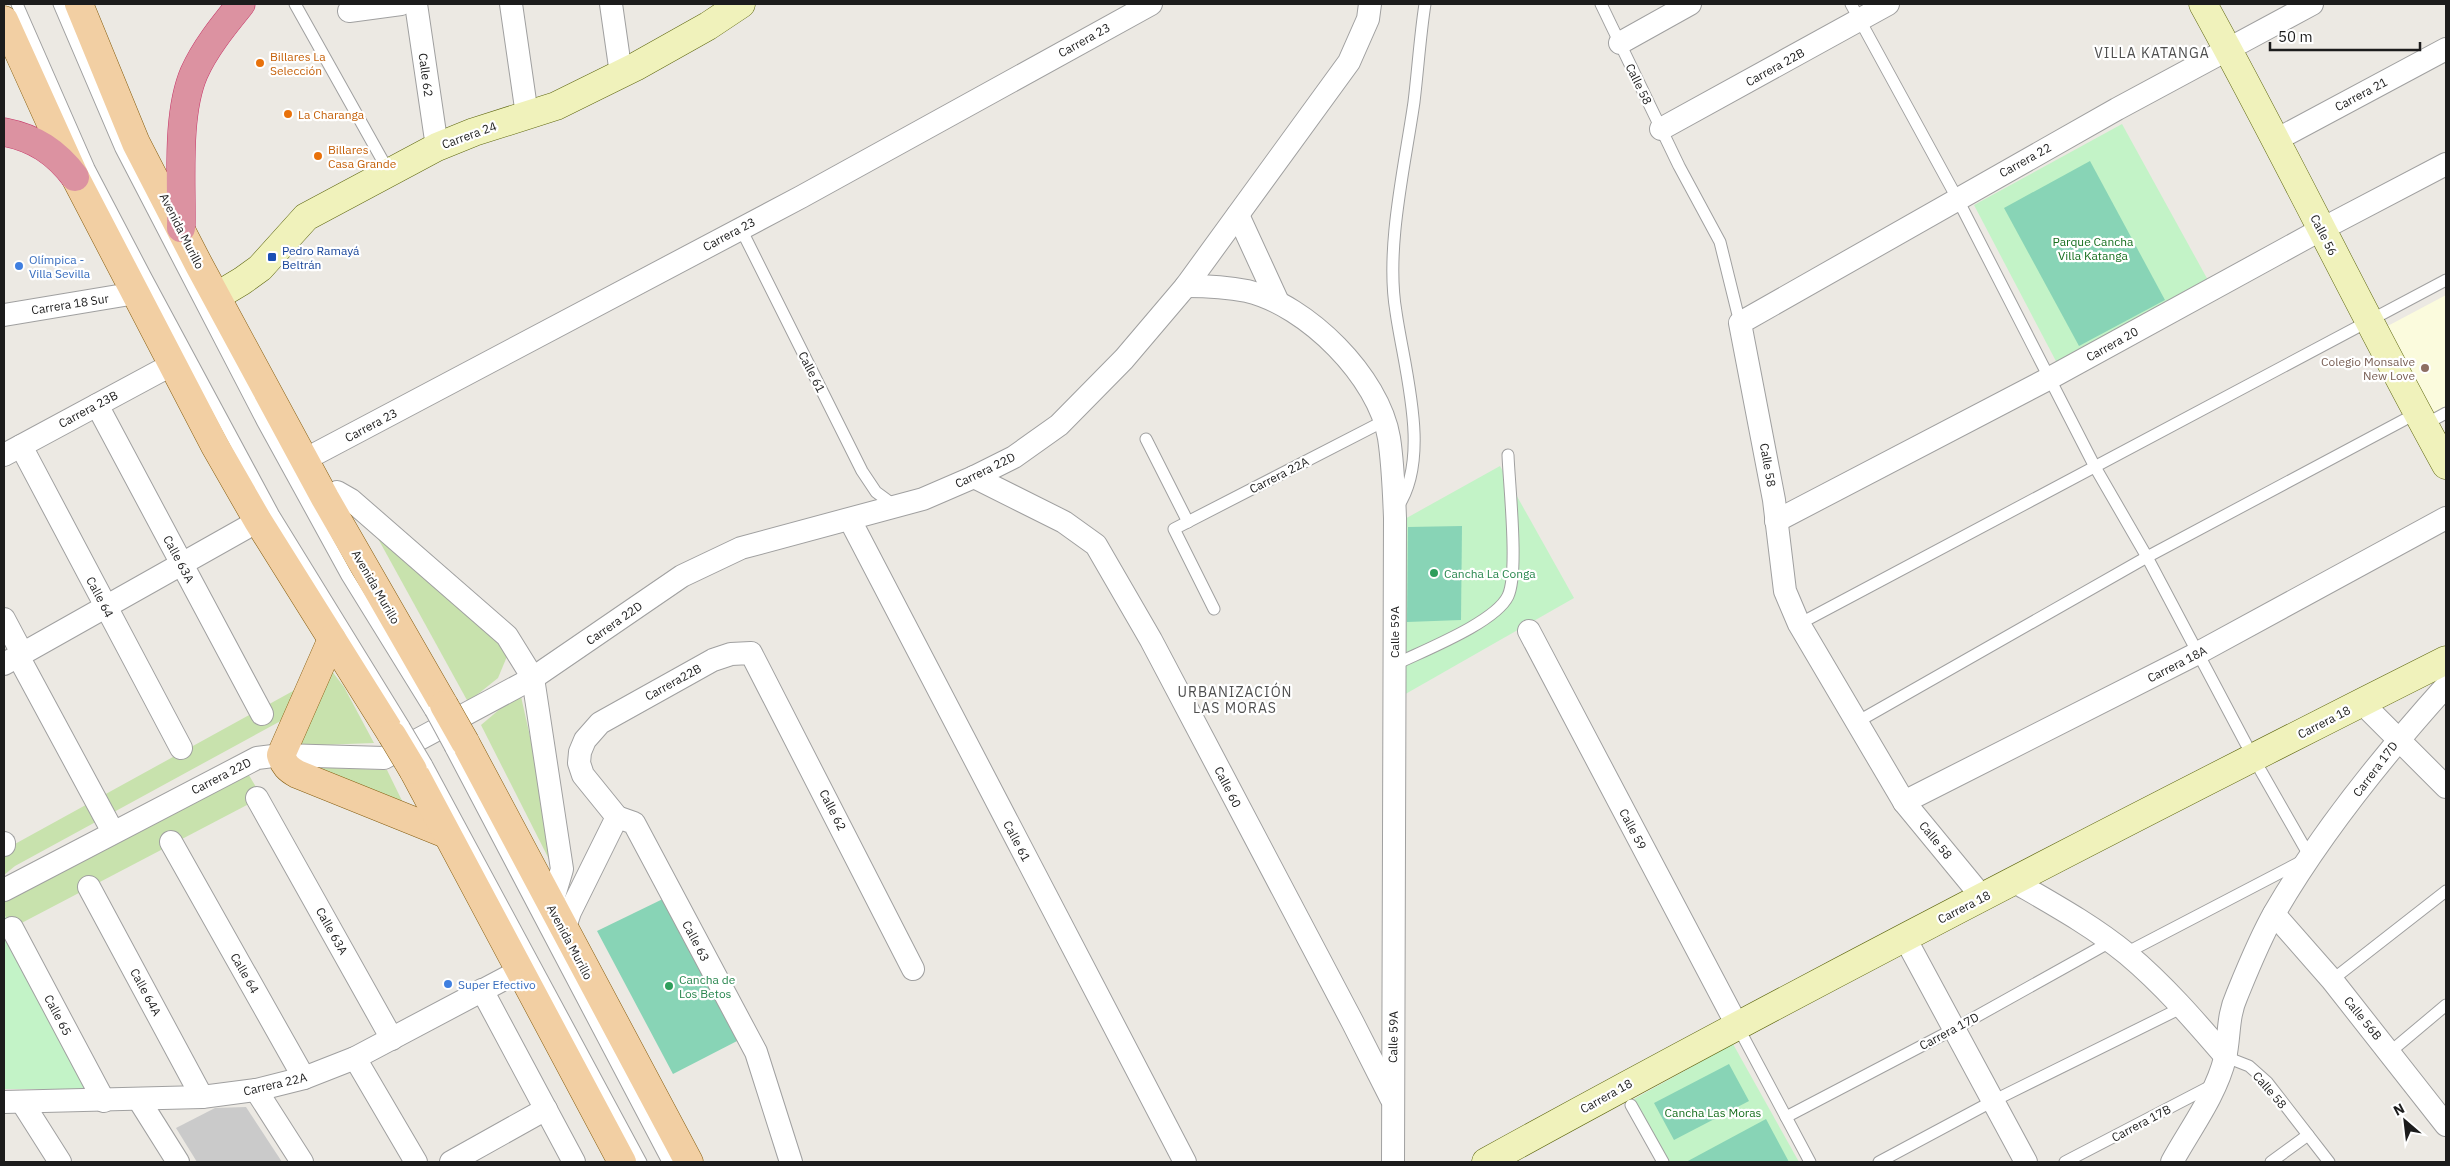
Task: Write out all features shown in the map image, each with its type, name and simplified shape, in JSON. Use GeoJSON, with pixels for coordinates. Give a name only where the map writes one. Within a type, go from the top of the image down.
{"type":"FeatureCollection","features":[{"type":"Feature","properties":{"kind":"highway"},"geometry":{"type":"LineString","coordinates":[[180,228],[183,130],[188,94],[193,75],[202,58],[241,4]]}},
{"type":"Feature","properties":{"kind":"highway"},"geometry":{"type":"LineString","coordinates":[[4,132],[24,137],[48,149],[75,177]]}},
{"type":"Feature","properties":{"kind":"main road","name":"Avenida Murillo"},"geometry":{"type":"LineString","coordinates":[[79,4],[136,143],[180,228],[458,746],[551,906],[689,1162]]}},
{"type":"Feature","properties":{"kind":"main road"},"geometry":{"type":"LineString","coordinates":[[4,20],[75,177],[173,364],[258,521],[332,639],[398,730],[419,767],[446,834],[521,970],[622,1162]]}},
{"type":"Feature","properties":{"kind":"main road"},"geometry":{"type":"LineString","coordinates":[[332,639],[281,755],[288,770],[446,834]]}},
{"type":"Feature","properties":{"kind":"street"},"geometry":{"type":"LineString","coordinates":[[349,11],[401,4]]}},
{"type":"Feature","properties":{"kind":"street","name":"Calle 62"},"geometry":{"type":"LineString","coordinates":[[416,4],[437,147]]}},
{"type":"Feature","properties":{"kind":"street"},"geometry":{"type":"LineString","coordinates":[[512,4],[527,115]]}},
{"type":"Feature","properties":{"kind":"street"},"geometry":{"type":"LineString","coordinates":[[611,4],[620,74]]}},
{"type":"Feature","properties":{"kind":"street","name":"Carrera 24"},"geometry":{"type":"LineString","coordinates":[[217,296],[242,282],[260,268],[306,218],[437,147],[556,106],[708,26],[741,4]]}},
{"type":"Feature","properties":{"kind":"street","name":"Carrera 23"},"geometry":{"type":"LineString","coordinates":[[304,460],[801,197],[1151,4]]}},
{"type":"Feature","properties":{"kind":"street","name":"Carrera 22D"},"geometry":{"type":"LineString","coordinates":[[4,890],[257,758],[281,755],[384,758],[533,678],[682,576],[741,548],[923,499],[974,478],[1014,457],[1059,425],[1124,359],[1186,286],[1349,62],[1368,19],[1370,4]]}},
{"type":"Feature","properties":{"kind":"street"},"geometry":{"type":"LineString","coordinates":[[1620,43],[1690,4]]}},
{"type":"Feature","properties":{"kind":"street","name":"Carrera 22B"},"geometry":{"type":"LineString","coordinates":[[1661,129],[1856,12],[1888,4]]}},
{"type":"Feature","properties":{"kind":"street","name":"Calle 56"},"geometry":{"type":"LineString","coordinates":[[2203,4],[2276,140],[2367,321],[2429,417],[2446,466]]}},
{"type":"Feature","properties":{"kind":"street","name":"Carrera 22"},"geometry":{"type":"LineString","coordinates":[[1740,323],[1958,198],[2228,48],[2312,4]]}},
{"type":"Feature","properties":{"kind":"street","name":"Carrera 21"},"geometry":{"type":"LineString","coordinates":[[2276,140],[2446,49]]}},
{"type":"Feature","properties":{"kind":"street","name":"Carrera 20"},"geometry":{"type":"LineString","coordinates":[[1776,521],[2050,378],[2322,229],[2446,164]]}},
{"type":"Feature","properties":{"kind":"street"},"geometry":{"type":"LineString","coordinates":[[1238,215],[1278,302]]}},
{"type":"Feature","properties":{"kind":"street","name":"Calle 59A"},"geometry":{"type":"LineString","coordinates":[[1186,286],[1247,291],[1278,302],[1317,330],[1350,358],[1374,393],[1389,437],[1394,512],[1392,1101]]}},
{"type":"Feature","properties":{"kind":"street","name":"Carrera 18 Sur"},"geometry":{"type":"LineString","coordinates":[[4,315],[136,293]]}},
{"type":"Feature","properties":{"kind":"street","name":"Calle 58"},"geometry":{"type":"LineString","coordinates":[[1740,323],[1760,421],[1785,591],[1799,624],[1904,802],[1983,898]]}},
{"type":"Feature","properties":{"kind":"street","name":"Carrera 23B"},"geometry":{"type":"LineString","coordinates":[[12,450],[173,364]]}},
{"type":"Feature","properties":{"kind":"street","name":"Calle 63A"},"geometry":{"type":"LineString","coordinates":[[97,405],[262,714]]}},
{"type":"Feature","properties":{"kind":"street","name":"Calle 64"},"geometry":{"type":"LineString","coordinates":[[12,450],[105,607],[181,748]]}},
{"type":"Feature","properties":{"kind":"street","name":"Calle 60"},"geometry":{"type":"LineString","coordinates":[[974,478],[1064,522],[1096,545],[1151,640],[1349,1015],[1392,1101],[1394,1162]]}},
{"type":"Feature","properties":{"kind":"street"},"geometry":{"type":"LineString","coordinates":[[324,498],[336,492],[351,500],[506,636],[533,678],[562,869],[551,906]]}},
{"type":"Feature","properties":{"kind":"street","name":"Carrera 18A"},"geometry":{"type":"LineString","coordinates":[[1904,802],[2198,653],[2446,518]]}},
{"type":"Feature","properties":{"kind":"street","name":"Calle 61"},"geometry":{"type":"LineString","coordinates":[[850,520],[1185,1162]]}},
{"type":"Feature","properties":{"kind":"street"},"geometry":{"type":"LineString","coordinates":[[15,657],[258,521]]}},
{"type":"Feature","properties":{"kind":"street"},"geometry":{"type":"LineString","coordinates":[[4,619],[15,657],[113,832]]}},
{"type":"Feature","properties":{"kind":"street","name":"Calle 59"},"geometry":{"type":"LineString","coordinates":[[1528,631],[1738,1028]]}},
{"type":"Feature","properties":{"kind":"street","name":"Calle 62"},"geometry":{"type":"LineString","coordinates":[[751,652],[914,969]]}},
{"type":"Feature","properties":{"kind":"street","name":"Carrera22B"},"geometry":{"type":"LineString","coordinates":[[617,817],[583,775],[579,763],[580,752],[585,740],[600,723],[713,660],[731,654],[751,652]]}},
{"type":"Feature","properties":{"kind":"street","name":"Carrera 18"},"geometry":{"type":"LineString","coordinates":[[1486,1162],[1905,938],[2446,660]]}},
{"type":"Feature","properties":{"kind":"street","name":"Carrera 17D"},"geometry":{"type":"LineString","coordinates":[[2274,914],[2310,857],[2398,739],[2446,686]]}},
{"type":"Feature","properties":{"kind":"street"},"geometry":{"type":"LineString","coordinates":[[2362,703],[2446,787]]}},
{"type":"Feature","properties":{"kind":"street","name":"Calle 63A"},"geometry":{"type":"LineString","coordinates":[[257,798],[392,1039]]}},
{"type":"Feature","properties":{"kind":"street"},"geometry":{"type":"LineString","coordinates":[[564,930],[570,912],[617,817]]}},
{"type":"Feature","properties":{"kind":"street","name":"Calle 63"},"geometry":{"type":"LineString","coordinates":[[617,817],[634,823],[756,1052],[791,1162]]}},
{"type":"Feature","properties":{"kind":"street","name":"Calle 64"},"geometry":{"type":"LineString","coordinates":[[170,842],[304,1078]]}},
{"type":"Feature","properties":{"kind":"street","name":"Calle 58"},"geometry":{"type":"LineString","coordinates":[[2015,882],[2067,912],[2118,948],[2183,1007],[2226,1057]]}},
{"type":"Feature","properties":{"kind":"street","name":"Calle 64A"},"geometry":{"type":"LineString","coordinates":[[89,887],[202,1097]]}},
{"type":"Feature","properties":{"kind":"street"},"geometry":{"type":"LineString","coordinates":[[2172,1162],[2216,1083],[2226,1057],[2230,1013],[2274,914]]}},
{"type":"Feature","properties":{"kind":"street","name":"Calle 56B"},"geometry":{"type":"LineString","coordinates":[[2274,914],[2332,980],[2446,1125]]}},
{"type":"Feature","properties":{"kind":"street","name":"Calle 65"},"geometry":{"type":"LineString","coordinates":[[12,928],[104,1101]]}},
{"type":"Feature","properties":{"kind":"street"},"geometry":{"type":"LineString","coordinates":[[1905,938],[2026,1162]]}},
{"type":"Feature","properties":{"kind":"street","name":"Carrera 22A"},"geometry":{"type":"LineString","coordinates":[[13,1102],[202,1097],[256,1090],[304,1078],[355,1058],[521,970]]}},
{"type":"Feature","properties":{"kind":"street"},"geometry":{"type":"LineString","coordinates":[[482,990],[574,1162]]}},
{"type":"Feature","properties":{"kind":"street"},"geometry":{"type":"LineString","coordinates":[[355,1058],[416,1162]]}},
{"type":"Feature","properties":{"kind":"street"},"geometry":{"type":"LineString","coordinates":[[256,1090],[302,1162]]}},
{"type":"Feature","properties":{"kind":"street"},"geometry":{"type":"LineString","coordinates":[[139,1100],[178,1162]]}},
{"type":"Feature","properties":{"kind":"street"},"geometry":{"type":"LineString","coordinates":[[13,1102],[60,1162]]}},
{"type":"Feature","properties":{"kind":"street"},"geometry":{"type":"LineString","coordinates":[[451,1162],[546,1109]]}},
{"type":"Feature","properties":{"kind":"lane"},"geometry":{"type":"LineString","coordinates":[[18,4],[89,168],[145,275],[274,515],[398,730]]}},
{"type":"Feature","properties":{"kind":"lane"},"geometry":{"type":"LineString","coordinates":[[59,4],[121,149],[262,421],[347,576],[438,709]]}},
{"type":"Feature","properties":{"kind":"lane"},"geometry":{"type":"LineString","coordinates":[[295,4],[389,172]]}},
{"type":"Feature","properties":{"kind":"lane"},"geometry":{"type":"LineString","coordinates":[[1394,512],[1406,495],[1414,459],[1412,401],[1395,306],[1393,261],[1425,4]]}},
{"type":"Feature","properties":{"kind":"lane","name":"Calle 58"},"geometry":{"type":"LineString","coordinates":[[1601,4],[1661,129],[1720,242],[1740,323]]}},
{"type":"Feature","properties":{"kind":"lane"},"geometry":{"type":"LineString","coordinates":[[1856,12],[1958,198],[2095,467],[2147,557],[2254,759],[2310,857]]}},
{"type":"Feature","properties":{"kind":"lane","name":"Calle 61"},"geometry":{"type":"LineString","coordinates":[[740,228],[862,471],[876,492],[896,507]]}},
{"type":"Feature","properties":{"kind":"lane"},"geometry":{"type":"LineString","coordinates":[[1799,624],[2446,280]]}},
{"type":"Feature","properties":{"kind":"lane"},"geometry":{"type":"LineString","coordinates":[[1857,722],[2147,557],[2429,417]]}},
{"type":"Feature","properties":{"kind":"lane","name":"Carrera 22A"},"geometry":{"type":"LineString","coordinates":[[1214,609],[1174,529],[1384,421]]}},
{"type":"Feature","properties":{"kind":"lane"},"geometry":{"type":"LineString","coordinates":[[1146,439],[1188,522]]}},
{"type":"Feature","properties":{"kind":"lane"},"geometry":{"type":"LineString","coordinates":[[1394,665],[1481,622],[1508,598],[1511,588],[1513,549],[1508,455]]}},
{"type":"Feature","properties":{"kind":"lane"},"geometry":{"type":"LineString","coordinates":[[458,746],[668,1162]]}},
{"type":"Feature","properties":{"kind":"lane"},"geometry":{"type":"LineString","coordinates":[[419,767],[641,1162]]}},
{"type":"Feature","properties":{"kind":"lane","name":"Carrera 17D"},"geometry":{"type":"LineString","coordinates":[[1786,1117],[1954,1029],[2118,948],[2310,857]]}},
{"type":"Feature","properties":{"kind":"lane"},"geometry":{"type":"LineString","coordinates":[[2332,980],[2446,891]]}},
{"type":"Feature","properties":{"kind":"lane"},"geometry":{"type":"LineString","coordinates":[[2390,1052],[2446,1005]]}},
{"type":"Feature","properties":{"kind":"lane"},"geometry":{"type":"LineString","coordinates":[[1880,1162],[1993,1102],[2183,1007]]}},
{"type":"Feature","properties":{"kind":"lane"},"geometry":{"type":"LineString","coordinates":[[1738,1028],[1810,1162]]}},
{"type":"Feature","properties":{"kind":"lane","name":"Calle 58"},"geometry":{"type":"LineString","coordinates":[[2226,1057],[2248,1066],[2266,1082],[2328,1162]]}},
{"type":"Feature","properties":{"kind":"lane","name":"Carrera 17B"},"geometry":{"type":"LineString","coordinates":[[2064,1162],[2216,1083]]}},
{"type":"Feature","properties":{"kind":"lane"},"geometry":{"type":"LineString","coordinates":[[1631,1105],[1663,1162]]}},
{"type":"Feature","properties":{"kind":"lane"},"geometry":{"type":"LineString","coordinates":[[2271,1162],[2308,1135]]}},
{"type":"Feature","properties":{"kind":"shaded area","name":"Colegio Monsalve New Love"},"geometry":{"type":"Polygon","coordinates":[[[2446,295],[2446,407],[2429,416],[2382,329],[2446,295]]]}},
{"type":"Feature","properties":{"kind":"shaded area"},"geometry":{"type":"Polygon","coordinates":[[[246,1107],[282,1162],[197,1162],[176,1128],[215,1108],[246,1107]]]}},
{"type":"Feature","properties":{"kind":"green space","name":"Parque Cancha Villa Katanga"},"geometry":{"type":"Polygon","coordinates":[[[2122,124],[2209,282],[2058,365],[1974,205],[2122,124]]]}},
{"type":"Feature","properties":{"kind":"green space"},"geometry":{"type":"Polygon","coordinates":[[[2090,161],[2165,300],[2079,346],[2004,208],[2090,161]]]}},
{"type":"Feature","properties":{"kind":"green space"},"geometry":{"type":"Polygon","coordinates":[[[1500,466],[1574,598],[1402,696],[1403,520],[1500,466]]]}},
{"type":"Feature","properties":{"kind":"green space"},"geometry":{"type":"Polygon","coordinates":[[[370,524],[503,645],[508,654],[498,678],[468,702],[370,524]]]}},
{"type":"Feature","properties":{"kind":"green space","name":"Cancha La Conga"},"geometry":{"type":"Polygon","coordinates":[[[1462,526],[1461,620],[1407,622],[1408,527],[1462,526]]]}},
{"type":"Feature","properties":{"kind":"green space"},"geometry":{"type":"Polygon","coordinates":[[[331,670],[344,687],[374,743],[293,746],[311,720],[321,699],[15,866],[4,875],[4,850],[331,670]]]}},
{"type":"Feature","properties":{"kind":"green space"},"geometry":{"type":"Polygon","coordinates":[[[520,692],[553,839],[556,873],[481,725],[520,692]]]}},
{"type":"Feature","properties":{"kind":"green space"},"geometry":{"type":"Polygon","coordinates":[[[305,767],[387,770],[409,815],[305,767]]]}},
{"type":"Feature","properties":{"kind":"green space"},"geometry":{"type":"Polygon","coordinates":[[[247,772],[262,797],[12,928],[4,914],[4,902],[247,772]]]}},
{"type":"Feature","properties":{"kind":"green space","name":"Cancha de Los Betos"},"geometry":{"type":"Polygon","coordinates":[[[669,896],[739,1040],[673,1074],[597,931],[669,896]]]}},
{"type":"Feature","properties":{"kind":"green space"},"geometry":{"type":"Polygon","coordinates":[[[4,914],[12,928],[91,1089],[4,1089],[4,914]]]}},
{"type":"Feature","properties":{"kind":"green space","name":"Cancha Las Moras"},"geometry":{"type":"Polygon","coordinates":[[[1733,1044],[1799,1162],[1669,1162],[1634,1099],[1733,1044]]]}},
{"type":"Feature","properties":{"kind":"green space"},"geometry":{"type":"Polygon","coordinates":[[[1729,1064],[1749,1101],[1674,1140],[1654,1103],[1729,1064]]]}},
{"type":"Feature","properties":{"kind":"green space"},"geometry":{"type":"Polygon","coordinates":[[[1766,1119],[1789,1162],[1686,1162],[1766,1119]]]}},
{"type":"Feature","properties":{"kind":"place","name":"Billares La Selección"},"geometry":{"type":"Point","coordinates":[260,63]}},
{"type":"Feature","properties":{"kind":"place","name":"La Charanga"},"geometry":{"type":"Point","coordinates":[288,114]}},
{"type":"Feature","properties":{"kind":"place","name":"Billares Casa Grande"},"geometry":{"type":"Point","coordinates":[318,156]}},
{"type":"Feature","properties":{"kind":"place","name":"Pedro Ramayá Beltrán"},"geometry":{"type":"Point","coordinates":[272,257]}},
{"type":"Feature","properties":{"kind":"place","name":"Olímpica - Villa Sevilla"},"geometry":{"type":"Point","coordinates":[19,266]}},
{"type":"Feature","properties":{"kind":"place","name":"Colegio Monsalve New Love"},"geometry":{"type":"Point","coordinates":[2425,368]}},
{"type":"Feature","properties":{"kind":"place","name":"Cancha La Conga"},"geometry":{"type":"Point","coordinates":[1434,573]}},
{"type":"Feature","properties":{"kind":"place","name":"Super Efectivo"},"geometry":{"type":"Point","coordinates":[448,984]}},
{"type":"Feature","properties":{"kind":"place","name":"Cancha de Los Betos"},"geometry":{"type":"Point","coordinates":[669,986]}},
{"type":"Feature","properties":{"kind":"district","name":"VILLA KATANGA"},"geometry":{"type":"Point","coordinates":[2152,53]}},
{"type":"Feature","properties":{"kind":"district","name":"URBANIZACIÓN LAS MORAS"},"geometry":{"type":"Point","coordinates":[1235,700]}}]}
